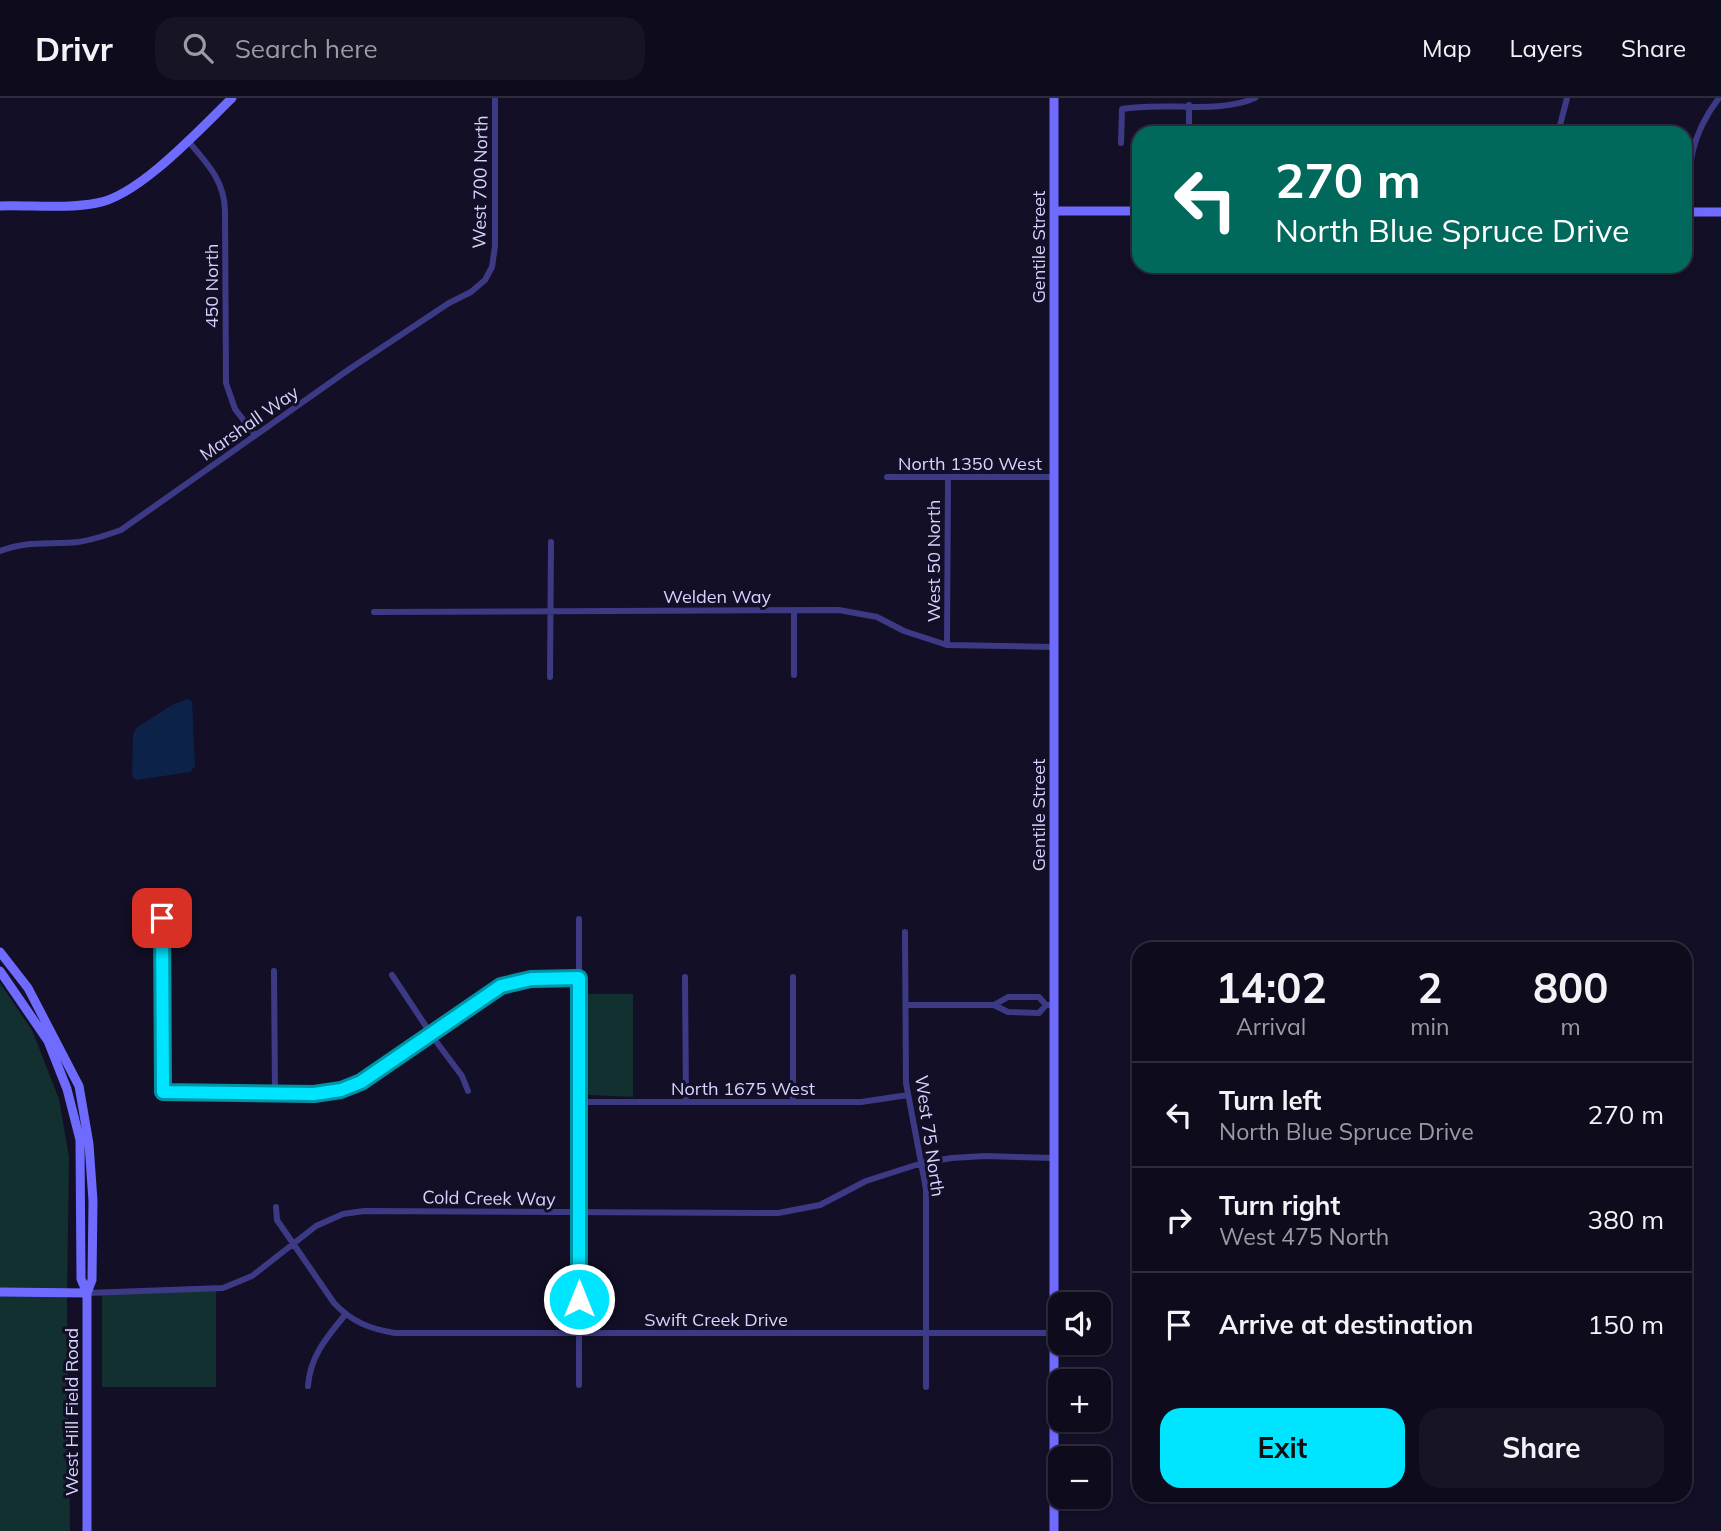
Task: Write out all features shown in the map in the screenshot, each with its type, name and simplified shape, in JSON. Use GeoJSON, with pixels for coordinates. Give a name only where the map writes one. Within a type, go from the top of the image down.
{"type":"FeatureCollection","features":[{"type":"Feature","properties":{"kind":"main road"},"geometry":{"type":"LineString","coordinates":[[0,206],[99,203],[131,189],[188,141],[232,98]]}},
{"type":"Feature","properties":{"kind":"main road","name":"Gentile Street"},"geometry":{"type":"LineString","coordinates":[[1054,98],[1050,1005],[1054,1292]]}},
{"type":"Feature","properties":{"kind":"main road"},"geometry":{"type":"LineString","coordinates":[[1054,211],[1132,212]]}},
{"type":"Feature","properties":{"kind":"main road"},"geometry":{"type":"LineString","coordinates":[[1692,212],[1721,212]]}},
{"type":"Feature","properties":{"kind":"main road","name":"West Hill Field Road"},"geometry":{"type":"LineString","coordinates":[[0,952],[28,988],[79,1086],[89,1144],[93,1201],[92,1280],[87,1293],[88,1531]]}},
{"type":"Feature","properties":{"kind":"main road","name":"West Hill Field Road"},"geometry":{"type":"LineString","coordinates":[[0,971],[48,1041],[67,1089],[79,1140],[81,1279],[87,1293]]}},
{"type":"Feature","properties":{"kind":"main road"},"geometry":{"type":"LineString","coordinates":[[0,1292],[87,1293]]}},
{"type":"Feature","properties":{"kind":"main road","name":"Gentile Street"},"geometry":{"type":"LineString","coordinates":[[1054,1355],[1054,1531]]}},
{"type":"Feature","properties":{"kind":"street","name":"West 700 North"},"geometry":{"type":"LineString","coordinates":[[492,267],[495,246],[495,98]]}},
{"type":"Feature","properties":{"kind":"street"},"geometry":{"type":"LineString","coordinates":[[1121,143],[1122,109],[1139,106],[1228,105],[1255,98]]}},
{"type":"Feature","properties":{"kind":"street"},"geometry":{"type":"LineString","coordinates":[[1560,126],[1567,98]]}},
{"type":"Feature","properties":{"kind":"street"},"geometry":{"type":"LineString","coordinates":[[1692,151],[1706,115],[1719,98]]}},
{"type":"Feature","properties":{"kind":"street"},"geometry":{"type":"LineString","coordinates":[[1189,105],[1189,126]]}},
{"type":"Feature","properties":{"kind":"street","name":"450 North"},"geometry":{"type":"LineString","coordinates":[[188,141],[215,172],[222,188],[225,212],[226,383],[235,409],[255,435]]}},
{"type":"Feature","properties":{"kind":"street","name":"Marshall Way"},"geometry":{"type":"LineString","coordinates":[[0,551],[29,543],[75,542],[121,530],[449,303],[471,292],[485,280],[492,267]]}},
{"type":"Feature","properties":{"kind":"street","name":"North 1350 West"},"geometry":{"type":"LineString","coordinates":[[887,477],[1054,477]]}},
{"type":"Feature","properties":{"kind":"street","name":"West 50 North"},"geometry":{"type":"LineString","coordinates":[[947,645],[948,477]]}},
{"type":"Feature","properties":{"kind":"street"},"geometry":{"type":"LineString","coordinates":[[551,542],[551,677]]}},
{"type":"Feature","properties":{"kind":"street"},"geometry":{"type":"LineString","coordinates":[[794,610],[794,675]]}},
{"type":"Feature","properties":{"kind":"street","name":"Welden Way"},"geometry":{"type":"LineString","coordinates":[[374,612],[839,610],[877,617],[904,631],[947,645],[1053,647]]}},
{"type":"Feature","properties":{"kind":"street"},"geometry":{"type":"LineString","coordinates":[[162,918],[163,1092],[314,1094],[351,1086],[361,1082],[501,986],[531,979],[579,978]]}},
{"type":"Feature","properties":{"kind":"street"},"geometry":{"type":"LineString","coordinates":[[579,919],[579,1385]]}},
{"type":"Feature","properties":{"kind":"street","name":"West 75 North"},"geometry":{"type":"LineString","coordinates":[[905,932],[908,1095],[926,1189],[926,1387]]}},
{"type":"Feature","properties":{"kind":"street"},"geometry":{"type":"LineString","coordinates":[[274,971],[275,1093]]}},
{"type":"Feature","properties":{"kind":"street"},"geometry":{"type":"LineString","coordinates":[[392,975],[462,1076],[468,1091]]}},
{"type":"Feature","properties":{"kind":"street"},"geometry":{"type":"LineString","coordinates":[[685,977],[686,1101]]}},
{"type":"Feature","properties":{"kind":"street"},"geometry":{"type":"LineString","coordinates":[[793,977],[793,1102]]}},
{"type":"Feature","properties":{"kind":"street"},"geometry":{"type":"LineString","coordinates":[[906,1004],[994,1005],[1008,1012],[1039,1013],[1050,1005],[1039,997],[1008,997],[994,1005]]}},
{"type":"Feature","properties":{"kind":"street","name":"North 1675 West"},"geometry":{"type":"LineString","coordinates":[[578,1102],[861,1102],[908,1095]]}},
{"type":"Feature","properties":{"kind":"street","name":"Cold Creek Way"},"geometry":{"type":"LineString","coordinates":[[87,1293],[223,1288],[251,1276],[316,1226],[330,1219],[364,1210],[778,1213],[820,1205],[866,1181],[922,1163],[985,1156],[1054,1158]]}},
{"type":"Feature","properties":{"kind":"street"},"geometry":{"type":"LineString","coordinates":[[275,1207],[277,1220],[345,1315],[317,1351],[309,1370],[308,1386]]}},
{"type":"Feature","properties":{"kind":"street","name":"Swift Creek Drive"},"geometry":{"type":"LineString","coordinates":[[345,1315],[361,1325],[395,1333],[1048,1333]]}},
{"type":"Feature","properties":{"kind":"street"},"geometry":{"type":"LineString","coordinates":[[300,1369],[309,1370]]}},
{"type":"Feature","properties":{"kind":"green space"},"geometry":{"type":"Polygon","coordinates":[[[0,983],[32,1030],[59,1099],[69,1157],[67,1302],[70,1531],[0,1531],[0,983]]]}},
{"type":"Feature","properties":{"kind":"green space"},"geometry":{"type":"Polygon","coordinates":[[[584,994],[633,994],[633,1097],[589,1095],[584,1090],[584,994]]]}},
{"type":"Feature","properties":{"kind":"green space"},"geometry":{"type":"Polygon","coordinates":[[[216,1289],[216,1387],[102,1387],[102,1293],[216,1289]]]}},
{"type":"Feature","properties":{"kind":"water"},"geometry":{"type":"Polygon","coordinates":[[[187,699],[192,701],[195,766],[190,772],[137,780],[132,776],[133,735],[136,728],[172,705],[187,699]]]}},
{"type":"Feature","properties":{"kind":"route"},"geometry":{"type":"LineString","coordinates":[[162,918],[163,1092],[314,1094],[341,1090],[361,1082],[501,986],[531,979],[579,978],[579,1299]]}}]}
